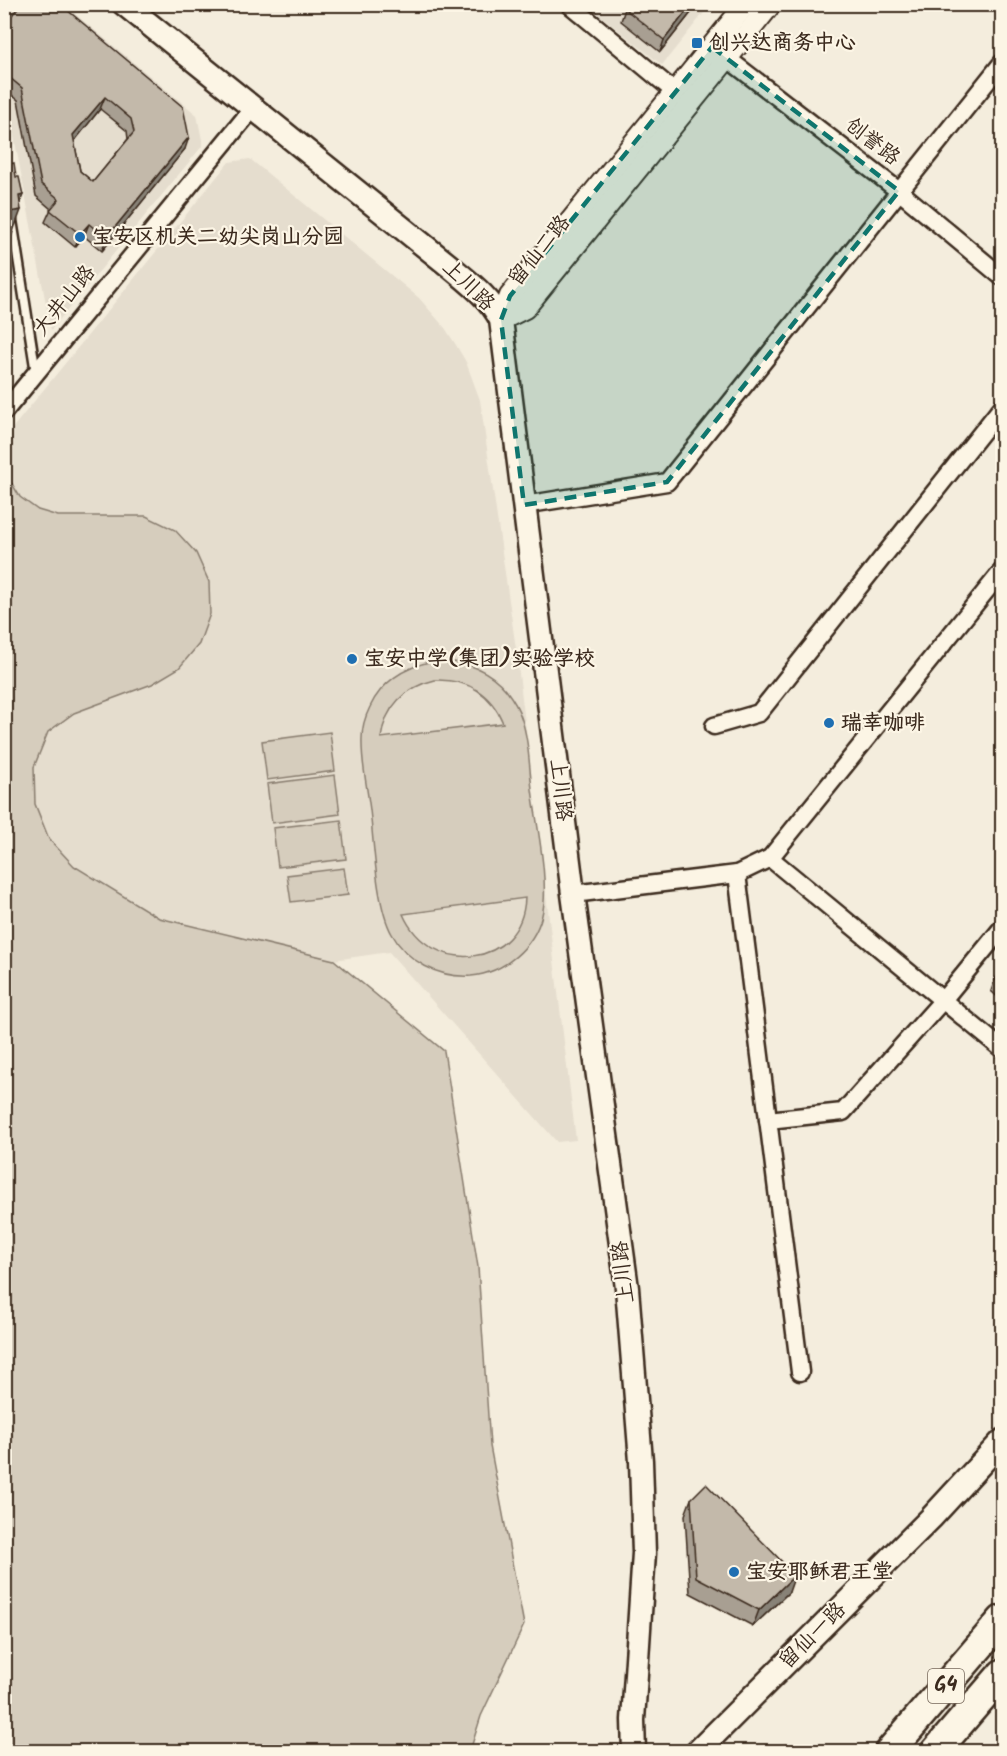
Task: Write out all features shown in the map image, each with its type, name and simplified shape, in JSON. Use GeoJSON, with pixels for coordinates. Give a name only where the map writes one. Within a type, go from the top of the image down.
{"type":"FeatureCollection","features":[{"type":"Feature","properties":{"kind":"highway","name":"G4"},"geometry":{"type":"LineString","coordinates":[[889,1752],[1002,1620]]}},
{"type":"Feature","properties":{"kind":"highway","name":"G4"},"geometry":{"type":"LineString","coordinates":[[935,1752],[1002,1674]]}},
{"type":"Feature","properties":{"kind":"main road","name":"上川路"},"geometry":{"type":"LineString","coordinates":[[124,4],[452,268],[477,290],[501,320],[573,894],[627,1288],[641,1461],[644,1553],[633,1720],[634,1752]]}},
{"type":"Feature","properties":{"kind":"main road","name":"留仙一路"},"geometry":{"type":"LineString","coordinates":[[697,1752],[931,1518],[1002,1441]]}},
{"type":"Feature","properties":{"kind":"street"},"geometry":{"type":"LineString","coordinates":[[569,4],[675,92]]}},
{"type":"Feature","properties":{"kind":"street","name":"留仙二路"},"geometry":{"type":"LineString","coordinates":[[501,320],[525,308],[719,52],[746,4]]}},
{"type":"Feature","properties":{"kind":"street","name":"留仙二路"},"geometry":{"type":"LineString","coordinates":[[501,320],[510,296],[675,92],[771,4]]}},
{"type":"Feature","properties":{"kind":"street","name":"创誉路"},"geometry":{"type":"LineString","coordinates":[[719,52],[899,191],[1002,277]]}},
{"type":"Feature","properties":{"kind":"street"},"geometry":{"type":"LineString","coordinates":[[525,505],[667,482],[1002,63]]}},
{"type":"Feature","properties":{"kind":"street","name":"大井山路"},"geometry":{"type":"LineString","coordinates":[[4,412],[253,108]]}},
{"type":"Feature","properties":{"kind":"street"},"geometry":{"type":"LineString","coordinates":[[714,726],[759,712],[1002,407]]}},
{"type":"Feature","properties":{"kind":"street"},"geometry":{"type":"LineString","coordinates":[[573,894],[736,874],[770,858],[1002,571]]}},
{"type":"Feature","properties":{"kind":"street"},"geometry":{"type":"LineString","coordinates":[[770,858],[1002,1049]]}},
{"type":"Feature","properties":{"kind":"street"},"geometry":{"type":"LineString","coordinates":[[736,874],[800,1372]]}},
{"type":"Feature","properties":{"kind":"street"},"geometry":{"type":"LineString","coordinates":[[768,1120],[843,1112],[943,1000],[1002,928]]}},
{"type":"Feature","properties":{"kind":"lane"},"geometry":{"type":"LineString","coordinates":[[11,215],[36,374]]}},
{"type":"Feature","properties":{"kind":"highlighted area"},"geometry":{"type":"Polygon","coordinates":[[[712,47],[899,191],[667,482],[524,505],[501,320],[510,296],[712,47]]]}},
{"type":"Feature","properties":{"kind":"shaded area","name":"宝安区机关二幼尖岗山分园"},"geometry":{"type":"Polygon","coordinates":[[[4,5],[64,5],[197,115],[203,145],[51,330],[11,121],[5,115],[4,5]]]}},
{"type":"Feature","properties":{"kind":"shaded area"},"geometry":{"type":"Polygon","coordinates":[[[587,5],[710,5],[662,65],[587,5]]]}},
{"type":"Feature","properties":{"kind":"shaded area","name":"宝安中学(集团)实验学校"},"geometry":{"type":"Polygon","coordinates":[[[250,159],[419,298],[445,328],[456,345],[466,362],[480,400],[516,649],[576,1140],[557,1142],[389,952],[334,960],[159,918],[74,866],[48,839],[35,804],[34,767],[48,732],[74,713],[152,684],[199,644],[210,614],[209,582],[196,553],[175,530],[146,516],[58,516],[38,510],[20,497],[9,479],[4,460],[6,436],[229,162],[250,159]]]}},
{"type":"Feature","properties":{"kind":"shaded area"},"geometry":{"type":"Polygon","coordinates":[[[5,460],[9,479],[20,497],[38,510],[58,516],[146,516],[175,530],[196,553],[209,582],[210,614],[199,644],[179,668],[152,684],[74,713],[48,732],[34,767],[35,804],[49,839],[74,866],[159,918],[334,960],[444,1051],[478,1267],[490,1446],[524,1625],[481,1716],[470,1751],[5,1751],[5,460]]]}},
{"type":"Feature","properties":{"kind":"shaded area"},"geometry":{"type":"Polygon","coordinates":[[[433,661],[454,662],[482,670],[499,682],[517,706],[524,726],[542,852],[544,902],[538,927],[532,938],[525,948],[506,964],[495,970],[471,976],[436,971],[415,960],[398,944],[382,907],[374,856],[362,756],[365,718],[375,698],[396,676],[413,667],[433,661]],[[435,680],[414,688],[398,700],[387,717],[381,738],[503,723],[492,703],[476,690],[457,682],[435,680]],[[525,898],[403,914],[416,935],[433,948],[453,955],[473,956],[492,950],[509,939],[520,921],[525,898]]]}},
{"type":"Feature","properties":{"kind":"shaded area"},"geometry":{"type":"Polygon","coordinates":[[[330,732],[335,771],[267,780],[262,741],[330,732]]]}},
{"type":"Feature","properties":{"kind":"shaded area"},"geometry":{"type":"Polygon","coordinates":[[[335,775],[340,814],[272,823],[267,784],[335,775]]]}},
{"type":"Feature","properties":{"kind":"shaded area"},"geometry":{"type":"Polygon","coordinates":[[[341,820],[346,859],[278,867],[273,828],[341,820]]]}},
{"type":"Feature","properties":{"kind":"shaded area"},"geometry":{"type":"Polygon","coordinates":[[[344,868],[348,895],[291,902],[287,875],[344,868]]]}},
{"type":"Feature","properties":{"kind":"building","name":"宝安区机关二幼尖岗山分园"},"geometry":{"type":"Polygon","coordinates":[[[21,4],[60,4],[183,107],[189,137],[106,238],[89,224],[80,234],[50,210],[59,199],[41,184],[22,88],[4,73],[4,17],[8,20],[21,4]],[[105,97],[73,135],[80,171],[93,182],[134,132],[131,119],[105,97]]]}},
{"type":"Feature","properties":{"kind":"building"},"geometry":{"type":"Polygon","coordinates":[[[629,4],[692,4],[664,40],[625,9],[629,4]]]}},
{"type":"Feature","properties":{"kind":"building"},"geometry":{"type":"Polygon","coordinates":[[[14,163],[16,177],[19,177],[23,195],[19,196],[21,210],[4,213],[4,165],[14,163]]]}},
{"type":"Feature","properties":{"kind":"building"},"geometry":{"type":"Polygon","coordinates":[[[1002,970],[1002,985],[995,979],[1002,970]]]}},
{"type":"Feature","properties":{"kind":"building"},"geometry":{"type":"Polygon","coordinates":[[[706,1484],[795,1575],[759,1610],[696,1577],[691,1499],[706,1484]]]}},
{"type":"Feature","properties":{"kind":"place","name":"创兴达商务中心"},"geometry":{"type":"Point","coordinates":[697,43]}},
{"type":"Feature","properties":{"kind":"place","name":"宝安区机关二幼尖岗山分园"},"geometry":{"type":"Point","coordinates":[80,237]}},
{"type":"Feature","properties":{"kind":"place","name":"宝安中学(集团)实验学校"},"geometry":{"type":"Point","coordinates":[352,659]}},
{"type":"Feature","properties":{"kind":"place","name":"瑞幸咖啡"},"geometry":{"type":"Point","coordinates":[829,723]}},
{"type":"Feature","properties":{"kind":"place","name":"宝安耶稣君王堂"},"geometry":{"type":"Point","coordinates":[734,1572]}}]}
